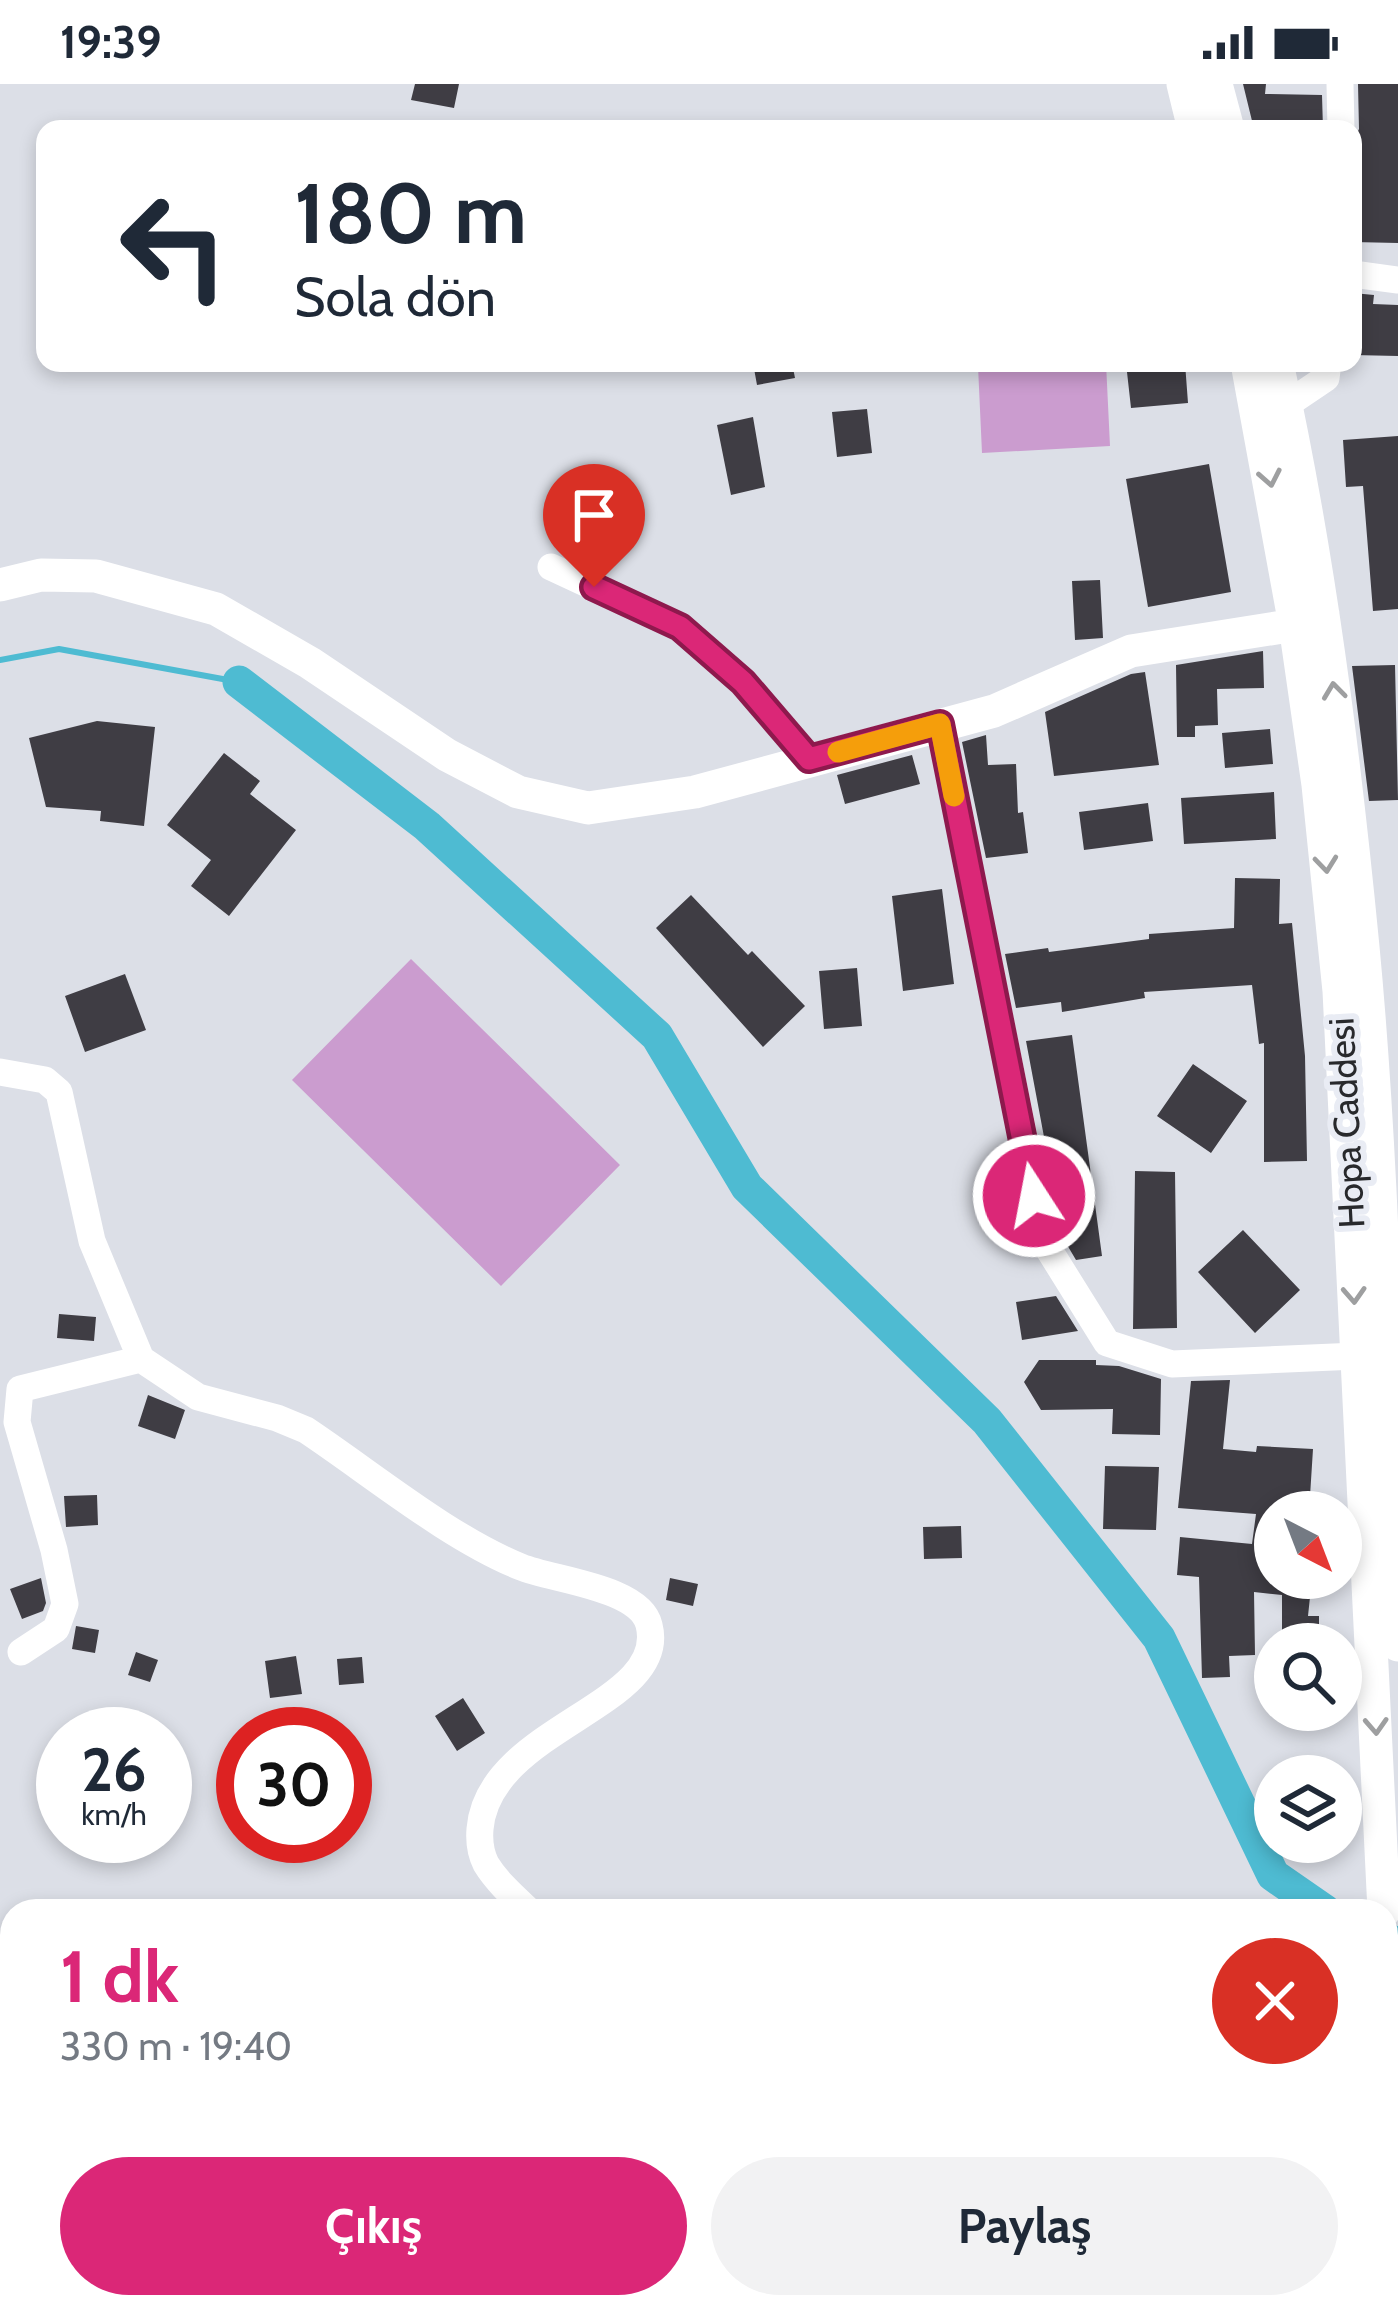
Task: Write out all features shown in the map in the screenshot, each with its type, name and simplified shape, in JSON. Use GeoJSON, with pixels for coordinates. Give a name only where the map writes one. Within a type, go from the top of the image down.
{"type":"FeatureCollection","features":[{"type":"Feature","properties":{"kind":"main road"},"geometry":{"type":"LineString","coordinates":[[1183,84],[1192,120]]}},
{"type":"Feature","properties":{"kind":"main road"},"geometry":{"type":"LineString","coordinates":[[1216,84],[1226,120]]}},
{"type":"Feature","properties":{"kind":"main road","name":"Hopa Caddesi"},"geometry":{"type":"LineString","coordinates":[[1249,372],[1309,620],[1363,949],[1398,1645]]}},
{"type":"Feature","properties":{"kind":"main road","name":"Hopa Caddesi"},"geometry":{"type":"LineString","coordinates":[[1279,372],[1309,620],[1318,785],[1339,991],[1384,1899]]}},
{"type":"Feature","properties":{"kind":"main road"},"geometry":{"type":"LineString","coordinates":[[0,585],[40,575],[95,576],[216,609],[310,663],[447,755],[518,792],[588,808],[695,793],[994,711],[1131,651],[1309,620]]}},
{"type":"Feature","properties":{"kind":"street"},"geometry":{"type":"LineString","coordinates":[[1340,84],[1341,120]]}},
{"type":"Feature","properties":{"kind":"street"},"geometry":{"type":"LineString","coordinates":[[1362,275],[1398,280]]}},
{"type":"Feature","properties":{"kind":"street"},"geometry":{"type":"LineString","coordinates":[[1286,405],[1326,378],[1327,372]]}},
{"type":"Feature","properties":{"kind":"street"},"geometry":{"type":"LineString","coordinates":[[551,567],[680,627],[743,682],[809,759]]}},
{"type":"Feature","properties":{"kind":"street"},"geometry":{"type":"LineString","coordinates":[[940,724],[1046,1245],[1107,1342],[1172,1364],[1357,1356]]}},
{"type":"Feature","properties":{"kind":"street"},"geometry":{"type":"LineString","coordinates":[[0,1072],[45,1080],[59,1092],[92,1241],[141,1359],[198,1396],[306,1430],[507,1561],[619,1595],[642,1610],[650,1624],[650,1656],[639,1674],[597,1706],[540,1739],[489,1793],[479,1844],[486,1863],[518,1899]]}},
{"type":"Feature","properties":{"kind":"street"},"geometry":{"type":"LineString","coordinates":[[21,1652],[56,1629],[65,1604],[16,1422],[20,1389],[141,1359]]}},
{"type":"Feature","properties":{"kind":"shaded area"},"geometry":{"type":"Polygon","coordinates":[[[978,372],[1106,372],[1110,446],[982,453],[978,372]]]}},
{"type":"Feature","properties":{"kind":"shaded area"},"geometry":{"type":"Polygon","coordinates":[[[411,959],[620,1165],[501,1286],[292,1080],[411,959]]]}},
{"type":"Feature","properties":{"kind":"building"},"geometry":{"type":"Polygon","coordinates":[[[415,84],[459,84],[454,108],[411,100],[415,84]]]}},
{"type":"Feature","properties":{"kind":"building"},"geometry":{"type":"Polygon","coordinates":[[[1243,84],[1266,84],[1265,94],[1322,95],[1323,120],[1252,120],[1243,84]]]}},
{"type":"Feature","properties":{"kind":"building"},"geometry":{"type":"Polygon","coordinates":[[[1358,84],[1398,84],[1398,243],[1362,242],[1358,84]]]}},
{"type":"Feature","properties":{"kind":"building"},"geometry":{"type":"Polygon","coordinates":[[[1362,294],[1374,295],[1373,304],[1398,305],[1398,356],[1362,355],[1362,294]]]}},
{"type":"Feature","properties":{"kind":"building"},"geometry":{"type":"Polygon","coordinates":[[[755,372],[794,372],[795,378],[757,385],[755,372]]]}},
{"type":"Feature","properties":{"kind":"building"},"geometry":{"type":"Polygon","coordinates":[[[1127,372],[1186,372],[1188,403],[1131,408],[1127,372]]]}},
{"type":"Feature","properties":{"kind":"building"},"geometry":{"type":"Polygon","coordinates":[[[867,409],[872,453],[837,457],[832,412],[867,409]]]}},
{"type":"Feature","properties":{"kind":"building"},"geometry":{"type":"Polygon","coordinates":[[[753,417],[765,487],[731,495],[717,425],[753,417]]]}},
{"type":"Feature","properties":{"kind":"building"},"geometry":{"type":"Polygon","coordinates":[[[1398,436],[1398,609],[1373,611],[1363,486],[1346,487],[1343,440],[1398,436]]]}},
{"type":"Feature","properties":{"kind":"building"},"geometry":{"type":"Polygon","coordinates":[[[1209,464],[1231,592],[1148,607],[1126,479],[1209,464]]]}},
{"type":"Feature","properties":{"kind":"building"},"geometry":{"type":"Polygon","coordinates":[[[1100,580],[1103,638],[1075,640],[1072,581],[1100,580]]]}},
{"type":"Feature","properties":{"kind":"building"},"geometry":{"type":"Polygon","coordinates":[[[1263,651],[1264,688],[1217,689],[1218,725],[1195,726],[1195,737],[1177,737],[1176,665],[1263,651]]]}},
{"type":"Feature","properties":{"kind":"building"},"geometry":{"type":"Polygon","coordinates":[[[1395,665],[1398,800],[1369,801],[1352,666],[1395,665]]]}},
{"type":"Feature","properties":{"kind":"building"},"geometry":{"type":"Polygon","coordinates":[[[1145,672],[1159,765],[1054,776],[1045,712],[1145,672]]]}},
{"type":"Feature","properties":{"kind":"building"},"geometry":{"type":"Polygon","coordinates":[[[97,721],[155,727],[144,826],[100,821],[101,811],[46,807],[29,738],[97,721]]]}},
{"type":"Feature","properties":{"kind":"building"},"geometry":{"type":"Polygon","coordinates":[[[1270,729],[1273,764],[1225,768],[1222,733],[1270,729]]]}},
{"type":"Feature","properties":{"kind":"building"},"geometry":{"type":"Polygon","coordinates":[[[986,735],[988,765],[1016,764],[1018,813],[1023,812],[1028,853],[986,858],[962,742],[986,735]]]}},
{"type":"Feature","properties":{"kind":"building"},"geometry":{"type":"Polygon","coordinates":[[[224,753],[260,781],[250,794],[296,830],[229,916],[191,886],[211,860],[167,825],[224,753]]]}},
{"type":"Feature","properties":{"kind":"building"},"geometry":{"type":"Polygon","coordinates":[[[912,755],[920,784],[845,804],[837,775],[912,755]]]}},
{"type":"Feature","properties":{"kind":"building"},"geometry":{"type":"Polygon","coordinates":[[[1274,792],[1276,839],[1184,844],[1181,798],[1274,792]]]}},
{"type":"Feature","properties":{"kind":"building"},"geometry":{"type":"Polygon","coordinates":[[[1148,803],[1153,841],[1084,850],[1079,812],[1148,803]]]}},
{"type":"Feature","properties":{"kind":"building"},"geometry":{"type":"Polygon","coordinates":[[[1235,878],[1280,879],[1279,924],[1292,923],[1305,1056],[1307,1161],[1264,1162],[1264,1043],[1259,1044],[1252,985],[1144,992],[1145,998],[1062,1012],[1061,1002],[1016,1008],[1005,954],[1149,939],[1149,934],[1234,928],[1235,878]]]}},
{"type":"Feature","properties":{"kind":"building"},"geometry":{"type":"Polygon","coordinates":[[[942,889],[954,984],[903,991],[892,896],[942,889]]]}},
{"type":"Feature","properties":{"kind":"building"},"geometry":{"type":"Polygon","coordinates":[[[691,895],[805,1006],[763,1047],[656,928],[691,895]]]}},
{"type":"Feature","properties":{"kind":"building"},"geometry":{"type":"Polygon","coordinates":[[[857,968],[862,1026],[824,1029],[819,971],[857,968]]]}},
{"type":"Feature","properties":{"kind":"building"},"geometry":{"type":"Polygon","coordinates":[[[125,974],[146,1030],[85,1052],[65,996],[125,974]]]}},
{"type":"Feature","properties":{"kind":"building"},"geometry":{"type":"Polygon","coordinates":[[[1072,1035],[1102,1256],[1076,1260],[1063,1238],[1026,1041],[1072,1035]]]}},
{"type":"Feature","properties":{"kind":"building"},"geometry":{"type":"Polygon","coordinates":[[[1193,1064],[1247,1101],[1211,1153],[1157,1116],[1193,1064]]]}},
{"type":"Feature","properties":{"kind":"building"},"geometry":{"type":"Polygon","coordinates":[[[1135,1171],[1175,1172],[1177,1328],[1133,1329],[1135,1171]]]}},
{"type":"Feature","properties":{"kind":"building"},"geometry":{"type":"Polygon","coordinates":[[[1243,1230],[1300,1290],[1255,1333],[1198,1272],[1243,1230]]]}},
{"type":"Feature","properties":{"kind":"building"},"geometry":{"type":"Polygon","coordinates":[[[1056,1296],[1078,1331],[1022,1340],[1016,1302],[1056,1296]]]}},
{"type":"Feature","properties":{"kind":"building"},"geometry":{"type":"Polygon","coordinates":[[[59,1314],[96,1317],[94,1341],[57,1338],[59,1314]]]}},
{"type":"Feature","properties":{"kind":"building"},"geometry":{"type":"Polygon","coordinates":[[[1039,1360],[1096,1360],[1096,1365],[1119,1366],[1161,1379],[1160,1435],[1112,1434],[1113,1409],[1041,1410],[1024,1382],[1039,1360]]]}},
{"type":"Feature","properties":{"kind":"building"},"geometry":{"type":"Polygon","coordinates":[[[1230,1380],[1223,1449],[1313,1449],[1310,1491],[1254,1491],[1254,1514],[1178,1508],[1191,1381],[1230,1380]]]}},
{"type":"Feature","properties":{"kind":"building"},"geometry":{"type":"Polygon","coordinates":[[[148,1395],[185,1410],[175,1439],[138,1426],[148,1395]]]}},
{"type":"Feature","properties":{"kind":"building"},"geometry":{"type":"Polygon","coordinates":[[[1105,1466],[1159,1467],[1156,1530],[1103,1529],[1105,1466]]]}},
{"type":"Feature","properties":{"kind":"building"},"geometry":{"type":"Polygon","coordinates":[[[97,1495],[98,1525],[66,1527],[64,1496],[97,1495]]]}},
{"type":"Feature","properties":{"kind":"building"},"geometry":{"type":"Polygon","coordinates":[[[961,1526],[962,1558],[924,1559],[923,1527],[961,1526]]]}},
{"type":"Feature","properties":{"kind":"building"},"geometry":{"type":"Polygon","coordinates":[[[1254,1529],[1254,1655],[1229,1656],[1230,1677],[1202,1678],[1199,1577],[1177,1575],[1180,1537],[1252,1544],[1254,1529]]]}},
{"type":"Feature","properties":{"kind":"building"},"geometry":{"type":"Polygon","coordinates":[[[41,1578],[43,1611],[22,1619],[10,1589],[41,1578]]]}},
{"type":"Feature","properties":{"kind":"building"},"geometry":{"type":"Polygon","coordinates":[[[670,1578],[698,1584],[693,1606],[666,1600],[670,1578]]]}},
{"type":"Feature","properties":{"kind":"building"},"geometry":{"type":"Polygon","coordinates":[[[1282,1599],[1310,1599],[1308,1616],[1319,1616],[1319,1623],[1282,1623],[1282,1599]]]}},
{"type":"Feature","properties":{"kind":"building"},"geometry":{"type":"Polygon","coordinates":[[[76,1626],[99,1630],[95,1653],[72,1649],[76,1626]]]}},
{"type":"Feature","properties":{"kind":"building"},"geometry":{"type":"Polygon","coordinates":[[[136,1652],[158,1660],[150,1682],[128,1675],[136,1652]]]}},
{"type":"Feature","properties":{"kind":"building"},"geometry":{"type":"Polygon","coordinates":[[[296,1656],[302,1694],[270,1698],[265,1661],[296,1656]]]}},
{"type":"Feature","properties":{"kind":"building"},"geometry":{"type":"Polygon","coordinates":[[[362,1657],[364,1683],[339,1685],[337,1659],[362,1657]]]}},
{"type":"Feature","properties":{"kind":"building"},"geometry":{"type":"Polygon","coordinates":[[[463,1698],[485,1733],[457,1751],[435,1716],[463,1698]]]}},
{"type":"Feature","properties":{"kind":"waterway"},"geometry":{"type":"LineString","coordinates":[[0,660],[59,649],[239,682]]}},
{"type":"Feature","properties":{"kind":"waterway"},"geometry":{"type":"LineString","coordinates":[[239,682],[427,826],[657,1036],[747,1187],[987,1421],[1159,1638],[1273,1875],[1308,1899]]}},
{"type":"Feature","properties":{"kind":"slow traffic"},"geometry":{"type":"LineString","coordinates":[[838,752],[940,724],[954,796]]}},
{"type":"Feature","properties":{"kind":"route"},"geometry":{"type":"LineString","coordinates":[[594,587],[680,627],[743,682],[809,759],[940,724],[1034,1196]]}}]}
